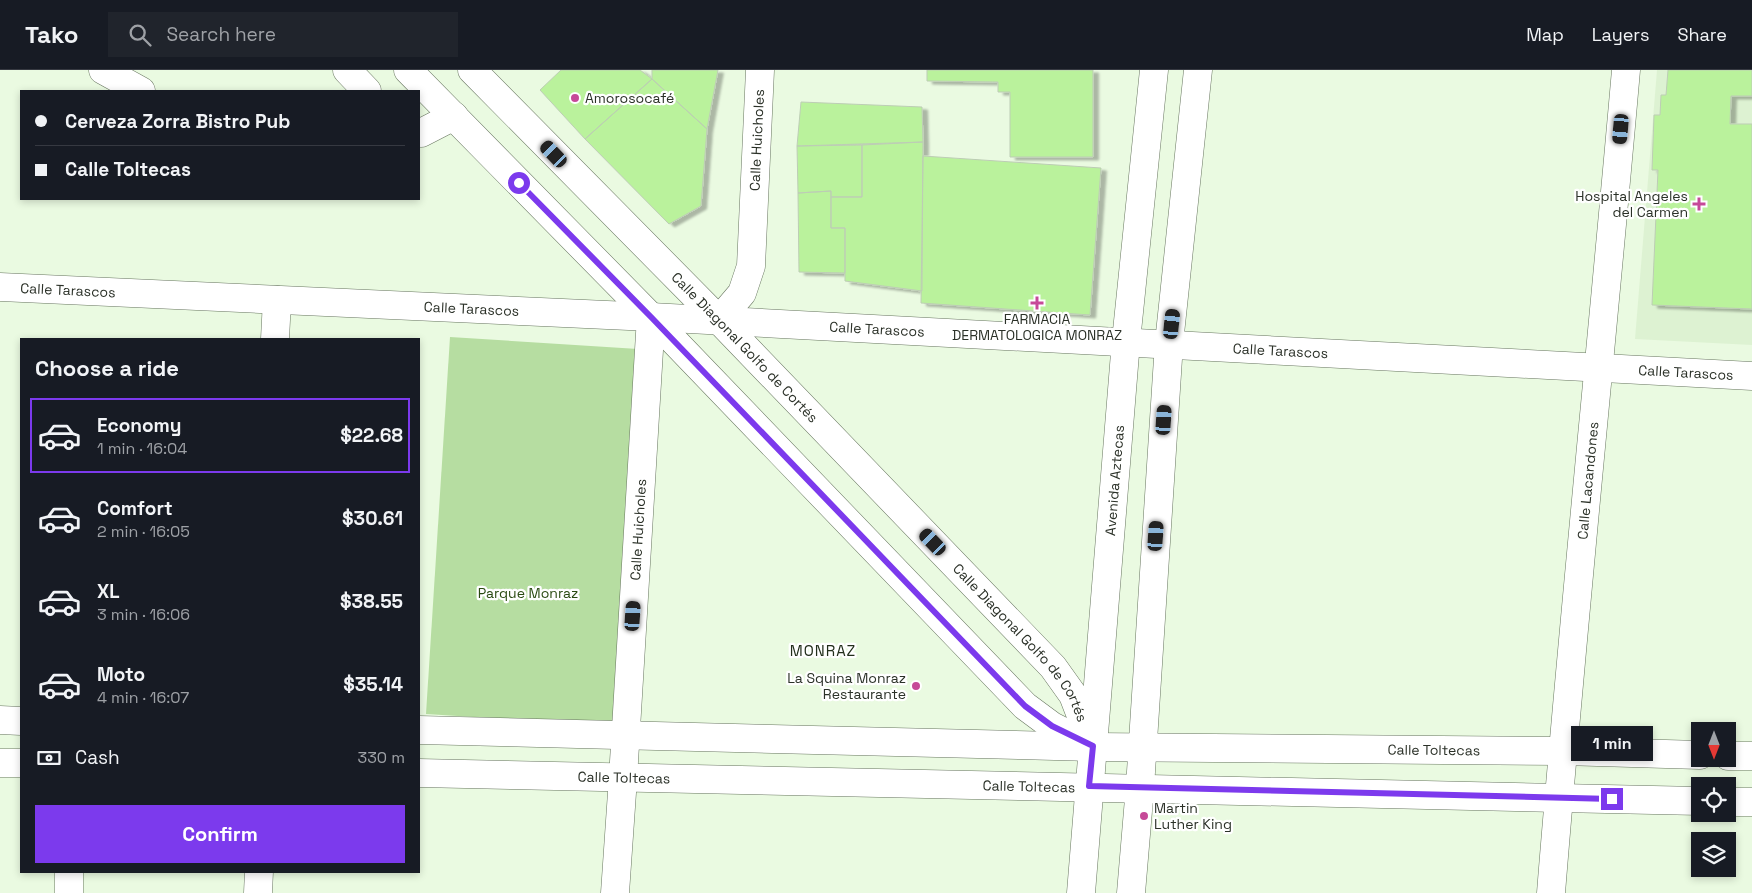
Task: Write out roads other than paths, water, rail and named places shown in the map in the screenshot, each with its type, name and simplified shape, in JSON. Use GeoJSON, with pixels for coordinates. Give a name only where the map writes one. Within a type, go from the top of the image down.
{"type":"FeatureCollection","features":[{"type":"Feature","properties":{"kind":"street"},"geometry":{"type":"LineString","coordinates":[[103,70],[139,90]]}},
{"type":"Feature","properties":{"kind":"street"},"geometry":{"type":"LineString","coordinates":[[347,70],[366,90]]}},
{"type":"Feature","properties":{"kind":"street","name":"Calle Diagonal Golfo de Cortés"},"geometry":{"type":"LineString","coordinates":[[408,70],[651,317],[1025,706],[1052,726],[1093,746]]}},
{"type":"Feature","properties":{"kind":"street","name":"Calle Diagonal Golfo de Cortés"},"geometry":{"type":"LineString","coordinates":[[472,70],[719,320],[1053,667],[1073,695],[1093,746]]}},
{"type":"Feature","properties":{"kind":"street","name":"Calle Huicholes"},"geometry":{"type":"LineString","coordinates":[[719,320],[742,293],[751,266],[760,70]]}},
{"type":"Feature","properties":{"kind":"street","name":"Avenida Aztecas"},"geometry":{"type":"LineString","coordinates":[[1081,893],[1126,341],[1154,70]]}},
{"type":"Feature","properties":{"kind":"street"},"geometry":{"type":"LineString","coordinates":[[1131,893],[1170,343],[1198,70]]}},
{"type":"Feature","properties":{"kind":"street","name":"Calle Lacandones"},"geometry":{"type":"LineString","coordinates":[[1551,893],[1626,70]]}},
{"type":"Feature","properties":{"kind":"street"},"geometry":{"type":"LineString","coordinates":[[420,132],[454,116]]}},
{"type":"Feature","properties":{"kind":"street","name":"Calle Tarascos"},"geometry":{"type":"LineString","coordinates":[[0,287],[719,320],[1752,376]]}},
{"type":"Feature","properties":{"kind":"street"},"geometry":{"type":"LineString","coordinates":[[275,338],[277,300]]}},
{"type":"Feature","properties":{"kind":"street","name":"Calle Huicholes"},"geometry":{"type":"LineString","coordinates":[[614,893],[626,735],[651,317]]}},
{"type":"Feature","properties":{"kind":"street"},"geometry":{"type":"LineString","coordinates":[[0,720],[20,721]]}},
{"type":"Feature","properties":{"kind":"street","name":"Calle Toltecas"},"geometry":{"type":"LineString","coordinates":[[420,730],[1142,748],[1563,751],[1691,755]]}},
{"type":"Feature","properties":{"kind":"street"},"geometry":{"type":"LineString","coordinates":[[1736,756],[1752,756]]}},
{"type":"Feature","properties":{"kind":"street"},"geometry":{"type":"LineString","coordinates":[[0,763],[20,764]]}},
{"type":"Feature","properties":{"kind":"street","name":"Calle Toltecas"},"geometry":{"type":"LineString","coordinates":[[420,773],[1140,787],[1691,801]]}},
{"type":"Feature","properties":{"kind":"street"},"geometry":{"type":"LineString","coordinates":[[1736,802],[1752,802]]}},
{"type":"Feature","properties":{"kind":"street"},"geometry":{"type":"LineString","coordinates":[[69,873],[69,893]]}},
{"type":"Feature","properties":{"kind":"street"},"geometry":{"type":"LineString","coordinates":[[258,893],[259,873]]}},
{"type":"Feature","properties":{"kind":"place","name":"Amorosocafé"},"geometry":{"type":"Point","coordinates":[575,98]}},
{"type":"Feature","properties":{"kind":"place","name":"Hospital Angeles del Carmen"},"geometry":{"type":"Point","coordinates":[1699,204]}},
{"type":"Feature","properties":{"kind":"place","name":"FARMACIA DERMATOLOGICA MONRAZ"},"geometry":{"type":"Point","coordinates":[1037,303]}},
{"type":"Feature","properties":{"kind":"place","name":"La Squina Monraz Restaurante"},"geometry":{"type":"Point","coordinates":[916,686]}},
{"type":"Feature","properties":{"kind":"place","name":"Martin Luther King"},"geometry":{"type":"Point","coordinates":[1144,816]}},
{"type":"Feature","properties":{"kind":"district","name":"MONRAZ"},"geometry":{"type":"Point","coordinates":[823,650]}},
{"type":"Feature","properties":{"kind":"park label","name":"Parque Monraz"},"geometry":{"type":"Point","coordinates":[528,593]}}]}
